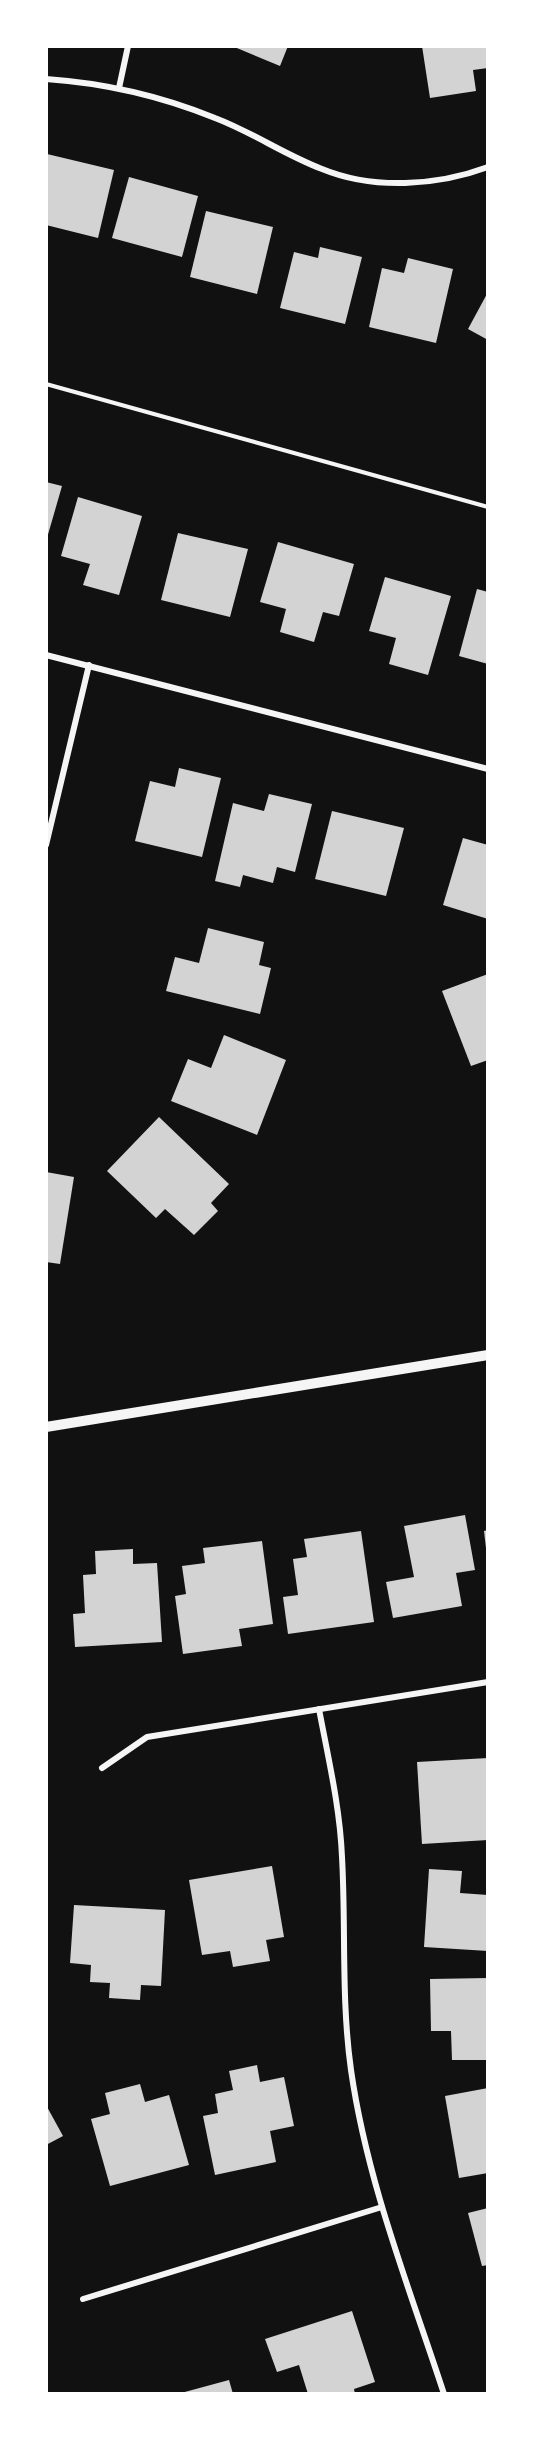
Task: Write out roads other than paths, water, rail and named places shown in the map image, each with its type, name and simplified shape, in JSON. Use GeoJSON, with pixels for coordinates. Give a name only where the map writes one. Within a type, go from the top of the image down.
{"type":"FeatureCollection","features":[{"type":"Feature","properties":{"kind":"street"},"geometry":{"type":"LineString","coordinates":[[119,88],[128,46]]}},
{"type":"Feature","properties":{"kind":"street"},"geometry":{"type":"LineString","coordinates":[[46,79],[119,88],[172,102],[215,118],[315,166],[373,182],[402,183],[445,178],[488,167]]}},
{"type":"Feature","properties":{"kind":"street"},"geometry":{"type":"LineString","coordinates":[[46,655],[488,769]]}},
{"type":"Feature","properties":{"kind":"street"},"geometry":{"type":"LineString","coordinates":[[46,845],[90,665]]}},
{"type":"Feature","properties":{"kind":"street"},"geometry":{"type":"LineString","coordinates":[[46,1427],[488,1355]]}},
{"type":"Feature","properties":{"kind":"street"},"geometry":{"type":"LineString","coordinates":[[102,1768],[147,1737],[488,1682]]}},
{"type":"Feature","properties":{"kind":"street"},"geometry":{"type":"LineString","coordinates":[[319,1709],[342,1855],[346,2032],[364,2140],[382,2207],[444,2394]]}},
{"type":"Feature","properties":{"kind":"street"},"geometry":{"type":"LineString","coordinates":[[83,2299],[382,2207]]}}]}
